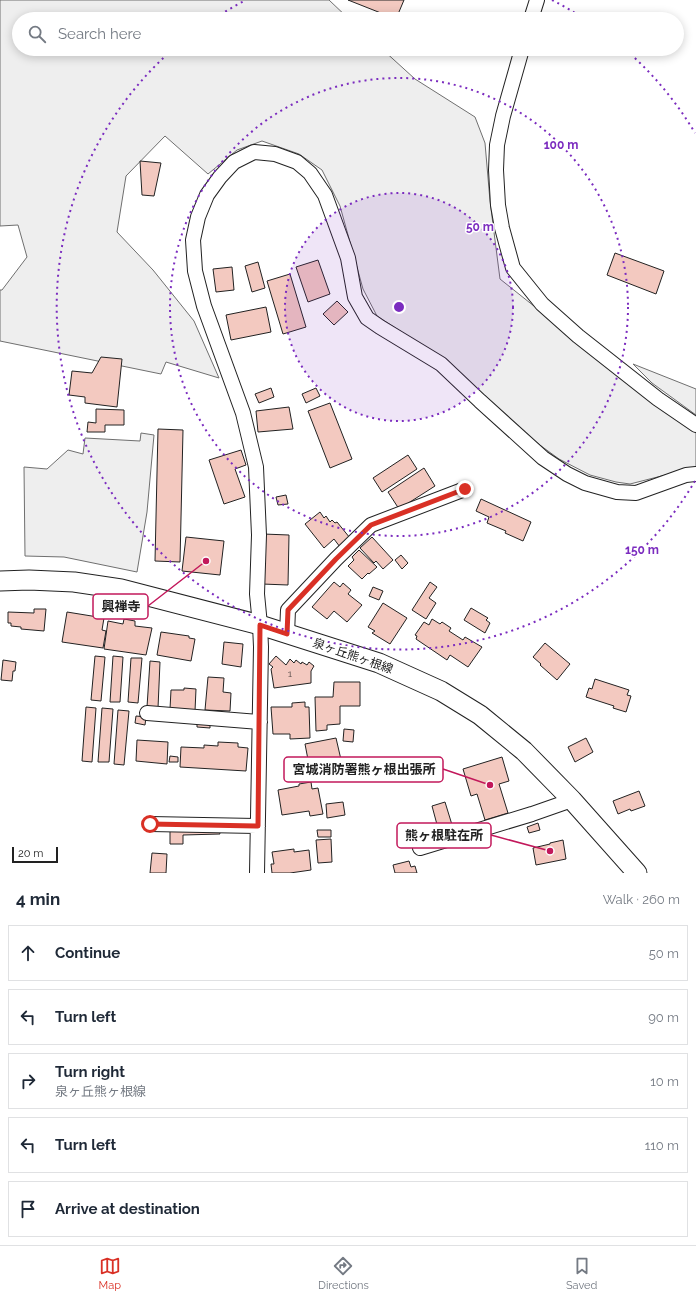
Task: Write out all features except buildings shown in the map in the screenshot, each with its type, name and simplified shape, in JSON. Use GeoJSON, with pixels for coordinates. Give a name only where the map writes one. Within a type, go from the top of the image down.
{"type":"FeatureCollection","features":[{"type":"Feature","properties":{"kind":"main road","name":"泉ヶ丘熊ヶ根線"},"geometry":{"type":"LineString","coordinates":[[0,581],[29,580],[74,582],[121,589],[260,625],[379,663],[441,691],[480,715],[524,751],[572,800],[637,873]]}},
{"type":"Feature","properties":{"kind":"street"},"geometry":{"type":"LineString","coordinates":[[533,12],[537,0]]}},
{"type":"Feature","properties":{"kind":"street"},"geometry":{"type":"LineString","coordinates":[[520,56],[497,145],[496,170],[498,205],[502,228],[513,268],[542,304],[578,336],[658,399],[696,425]]}},
{"type":"Feature","properties":{"kind":"street"},"geometry":{"type":"LineString","coordinates":[[257,873],[260,625],[257,594],[259,535],[256,466],[243,413],[204,306],[195,270],[193,240],[198,217],[207,195],[220,177],[234,162],[254,152],[275,154],[297,162],[310,172],[325,195],[348,258],[356,297],[367,318],[441,364],[543,458],[585,484],[617,492],[636,493],[686,475],[696,474]]}},
{"type":"Feature","properties":{"kind":"street"},"geometry":{"type":"LineString","coordinates":[[287,634],[288,610],[336,559],[371,525],[465,489]]}},
{"type":"Feature","properties":{"kind":"street"},"geometry":{"type":"LineString","coordinates":[[147,713],[260,722]]}},
{"type":"Feature","properties":{"kind":"street"},"geometry":{"type":"LineString","coordinates":[[420,848],[532,814],[572,800]]}},
{"type":"Feature","properties":{"kind":"street"},"geometry":{"type":"LineString","coordinates":[[150,824],[258,826]]}},
{"type":"Feature","properties":{"kind":"shaded area"},"geometry":{"type":"Polygon","coordinates":[[[0,0],[329,0],[342,12],[12,12],[12,56],[390,56],[415,79],[475,117],[485,143],[490,201],[500,279],[696,433],[696,470],[685,470],[630,484],[616,482],[590,475],[559,459],[522,432],[434,353],[377,316],[363,289],[340,206],[322,170],[299,154],[262,141],[237,150],[208,174],[165,136],[126,176],[117,232],[153,270],[194,321],[219,378],[166,362],[161,374],[0,341],[0,290],[2,290],[27,257],[18,225],[0,226],[0,0]]]}},
{"type":"Feature","properties":{"kind":"shaded area"},"geometry":{"type":"Polygon","coordinates":[[[633,364],[696,389],[696,415],[652,383],[633,364]]]}},
{"type":"Feature","properties":{"kind":"shaded area"},"geometry":{"type":"Polygon","coordinates":[[[141,433],[154,435],[147,512],[137,572],[64,557],[25,556],[24,467],[47,469],[68,450],[83,454],[85,438],[140,441],[141,433]]]}},
{"type":"Feature","properties":{"kind":"place","name":"興禅寺"},"geometry":{"type":"Point","coordinates":[206,561]}},
{"type":"Feature","properties":{"kind":"place","name":"宮城消防署熊ヶ根出張所"},"geometry":{"type":"Point","coordinates":[490,785]}},
{"type":"Feature","properties":{"kind":"place","name":"熊ヶ根駐在所"},"geometry":{"type":"Point","coordinates":[550,851]}},
{"type":"Feature","properties":{"kind":"route"},"geometry":{"type":"LineString","coordinates":[[150,824],[258,826],[261,647],[260,625],[287,634],[288,610],[336,559],[371,525],[465,489]]}}]}
